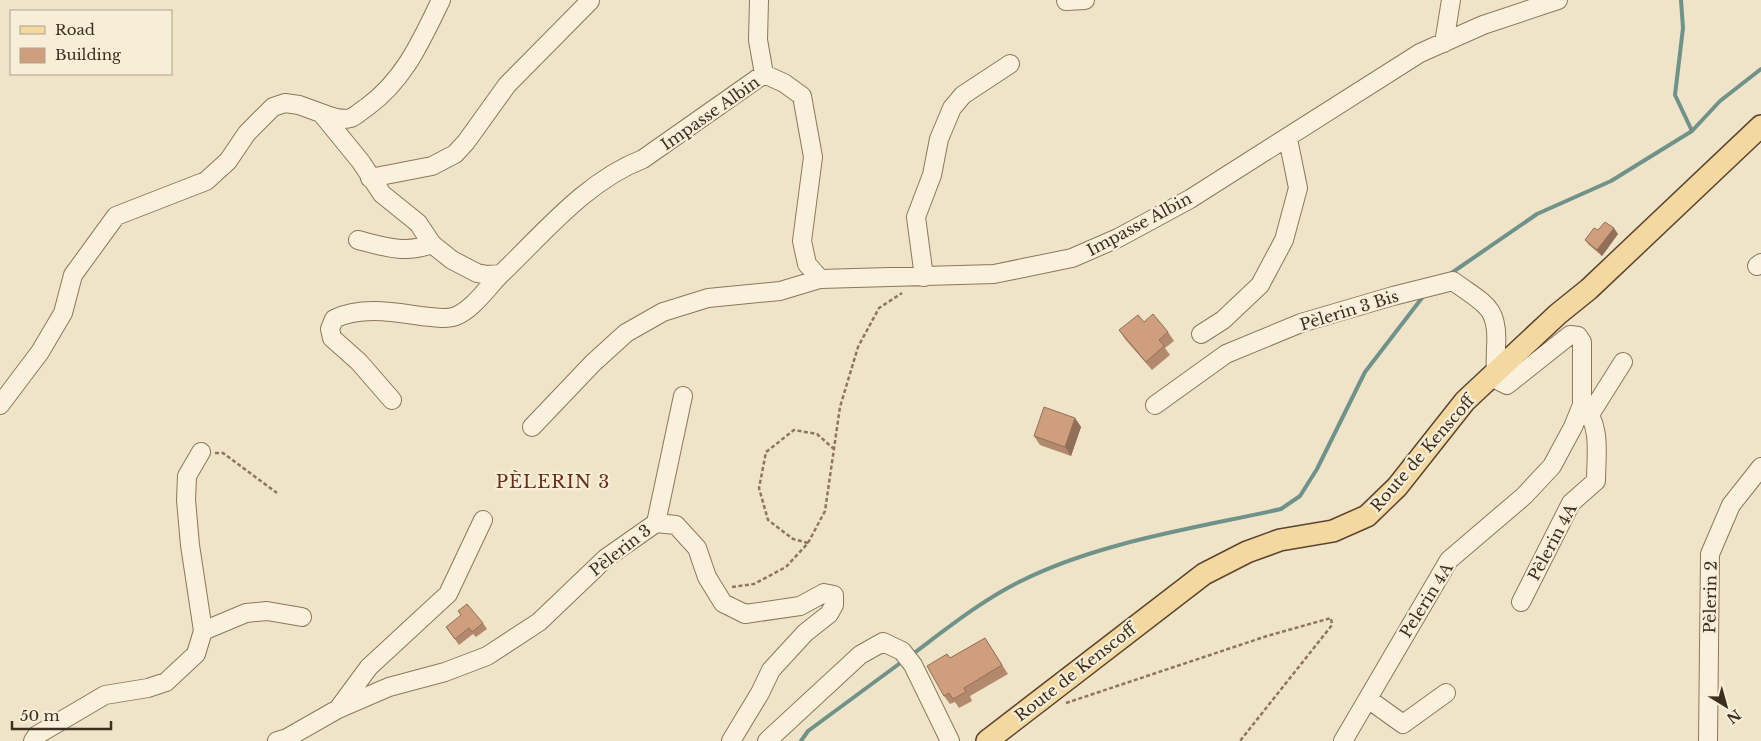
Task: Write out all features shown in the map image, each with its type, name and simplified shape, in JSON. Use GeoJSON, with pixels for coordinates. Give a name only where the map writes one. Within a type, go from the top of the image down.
{"type":"FeatureCollection","features":[{"type":"Feature","properties":{"kind":"main road","name":"Route de Kenscoff"},"geometry":{"type":"LineString","coordinates":[[987,741],[1204,574],[1247,552],[1280,540],[1333,531],[1367,516],[1397,486],[1465,401],[1589,289],[1761,126]]}},
{"type":"Feature","properties":{"kind":"street"},"geometry":{"type":"LineString","coordinates":[[0,405],[40,352],[63,313],[73,275],[116,216],[206,181],[228,161],[247,133],[272,108],[285,104],[299,105],[338,118],[351,118],[374,102],[398,80],[419,46],[441,0]]}},
{"type":"Feature","properties":{"kind":"street"},"geometry":{"type":"LineString","coordinates":[[759,0],[758,40],[764,74]]}},
{"type":"Feature","properties":{"kind":"street"},"geometry":{"type":"LineString","coordinates":[[1066,1],[1085,0]]}},
{"type":"Feature","properties":{"kind":"street"},"geometry":{"type":"LineString","coordinates":[[1444,42],[1451,0]]}},
{"type":"Feature","properties":{"kind":"street","name":"Impasse Albin"},"geometry":{"type":"LineString","coordinates":[[392,400],[359,362],[332,338],[330,328],[334,319],[342,315],[376,311],[436,318],[454,317],[463,312],[598,184],[622,167],[643,159],[764,74],[784,82],[802,96],[813,157],[802,241],[807,264],[820,279],[994,274],[1072,258],[1118,238],[1190,199],[1238,167],[1288,139],[1420,53],[1483,25],[1558,0]]}},
{"type":"Feature","properties":{"kind":"street"},"geometry":{"type":"LineString","coordinates":[[370,178],[432,166],[455,154],[466,142],[507,84],[590,2]]}},
{"type":"Feature","properties":{"kind":"street"},"geometry":{"type":"LineString","coordinates":[[924,277],[916,217],[932,175],[938,139],[952,108],[963,95],[1010,64]]}},
{"type":"Feature","properties":{"kind":"street"},"geometry":{"type":"LineString","coordinates":[[321,113],[361,162],[382,194],[418,223],[432,244],[452,260],[477,273],[487,276],[501,274]]}},
{"type":"Feature","properties":{"kind":"street"},"geometry":{"type":"LineString","coordinates":[[1200,334],[1222,320],[1260,285],[1284,240],[1298,188],[1288,139]]}},
{"type":"Feature","properties":{"kind":"street"},"geometry":{"type":"LineString","coordinates":[[358,240],[397,250],[417,250],[432,244]]}},
{"type":"Feature","properties":{"kind":"street"},"geometry":{"type":"LineString","coordinates":[[532,427],[626,333],[663,312],[708,298],[780,291],[820,279]]}},
{"type":"Feature","properties":{"kind":"street","name":"Pèlerin 3 Bis"},"geometry":{"type":"LineString","coordinates":[[1155,405],[1226,354],[1301,323],[1393,296],[1454,282],[1489,308],[1498,325],[1495,372]]}},
{"type":"Feature","properties":{"kind":"street","name":"Pèlerin 4A"},"geometry":{"type":"LineString","coordinates":[[1495,372],[1499,381],[1507,385],[1570,335],[1575,334],[1582,342],[1586,409],[1595,423],[1596,480],[1571,503],[1521,602]]}},
{"type":"Feature","properties":{"kind":"street"},"geometry":{"type":"LineString","coordinates":[[1586,409],[1623,362]]}},
{"type":"Feature","properties":{"kind":"street"},"geometry":{"type":"LineString","coordinates":[[656,523],[683,396]]}},
{"type":"Feature","properties":{"kind":"street","name":"Pelerin 4A"},"geometry":{"type":"LineString","coordinates":[[1343,741],[1449,560],[1524,496],[1552,466],[1586,409]]}},
{"type":"Feature","properties":{"kind":"street"},"geometry":{"type":"LineString","coordinates":[[33,741],[37,735],[105,695],[166,682],[196,654],[203,631],[190,546],[186,500],[188,476],[201,452]]}},
{"type":"Feature","properties":{"kind":"street","name":"Pèlerin 2"},"geometry":{"type":"LineString","coordinates":[[1708,741],[1710,554],[1731,505],[1761,467]]}},
{"type":"Feature","properties":{"kind":"street"},"geometry":{"type":"LineString","coordinates":[[338,709],[369,667],[448,594],[484,520]]}},
{"type":"Feature","properties":{"kind":"street","name":"Pèlerin 3"},"geometry":{"type":"LineString","coordinates":[[277,741],[287,738],[338,709],[390,687],[445,672],[487,656],[539,622],[606,558],[656,523],[676,525],[697,548],[707,577],[724,603],[745,614],[800,606],[824,593],[834,595],[834,605],[829,614],[806,633],[771,670],[760,693],[731,741]]}},
{"type":"Feature","properties":{"kind":"street"},"geometry":{"type":"LineString","coordinates":[[203,631],[246,613],[267,611],[302,617]]}},
{"type":"Feature","properties":{"kind":"street"},"geometry":{"type":"LineString","coordinates":[[768,741],[860,655],[883,642],[907,658],[950,741]]}},
{"type":"Feature","properties":{"kind":"street"},"geometry":{"type":"LineString","coordinates":[[1368,699],[1403,724],[1446,693]]}},
{"type":"Feature","properties":{"kind":"path"},"geometry":{"type":"LineString","coordinates":[[707,577],[733,588],[754,584],[786,567],[808,543],[825,511],[840,407],[858,347],[879,308]]}},
{"type":"Feature","properties":{"kind":"path"},"geometry":{"type":"LineString","coordinates":[[808,543],[793,539],[768,520],[759,488],[766,452],[794,430],[817,434],[835,450]]}},
{"type":"Feature","properties":{"kind":"path"},"geometry":{"type":"LineString","coordinates":[[201,452],[223,453],[278,493]]}},
{"type":"Feature","properties":{"kind":"path"},"geometry":{"type":"LineString","coordinates":[[1062,704],[1268,636],[1332,618],[1332,625],[1240,741]]}},
{"type":"Feature","properties":{"kind":"building"},"geometry":{"type":"Polygon","coordinates":[[[1605,222],[1614,228],[1597,250],[1585,240],[1594,228],[1598,230],[1605,222]]]}},
{"type":"Feature","properties":{"kind":"building"},"geometry":{"type":"Polygon","coordinates":[[[1153,314],[1168,332],[1159,340],[1164,346],[1146,362],[1119,330],[1138,315],[1144,322],[1153,314]]]}},
{"type":"Feature","properties":{"kind":"building"},"geometry":{"type":"Polygon","coordinates":[[[1044,407],[1075,418],[1065,447],[1034,436],[1044,407]]]}},
{"type":"Feature","properties":{"kind":"building"},"geometry":{"type":"Polygon","coordinates":[[[467,604],[483,623],[472,632],[469,628],[455,639],[446,627],[461,615],[458,611],[467,604]]]}},
{"type":"Feature","properties":{"kind":"building"},"geometry":{"type":"Polygon","coordinates":[[[985,638],[1002,665],[964,688],[966,692],[953,699],[949,693],[944,696],[927,666],[947,654],[950,658],[985,638]]]}},
{"type":"Feature","properties":{"kind":"waterway"},"geometry":{"type":"LineString","coordinates":[[1681,0],[1683,28],[1675,95],[1692,131]]}},
{"type":"Feature","properties":{"kind":"waterway"},"geometry":{"type":"LineString","coordinates":[[1450,274],[1537,214],[1611,181],[1692,131],[1720,101],[1761,69]]}},
{"type":"Feature","properties":{"kind":"waterway"},"geometry":{"type":"LineString","coordinates":[[910,656],[992,597],[1051,567],[1115,546],[1281,509],[1300,496],[1317,469],[1365,372],[1425,294]]}},
{"type":"Feature","properties":{"kind":"waterway"},"geometry":{"type":"LineString","coordinates":[[801,741],[808,731],[903,661]]}},
{"type":"Feature","properties":{"kind":"district","name":"PÈLERIN 3"},"geometry":{"type":"Point","coordinates":[553,482]}}]}
